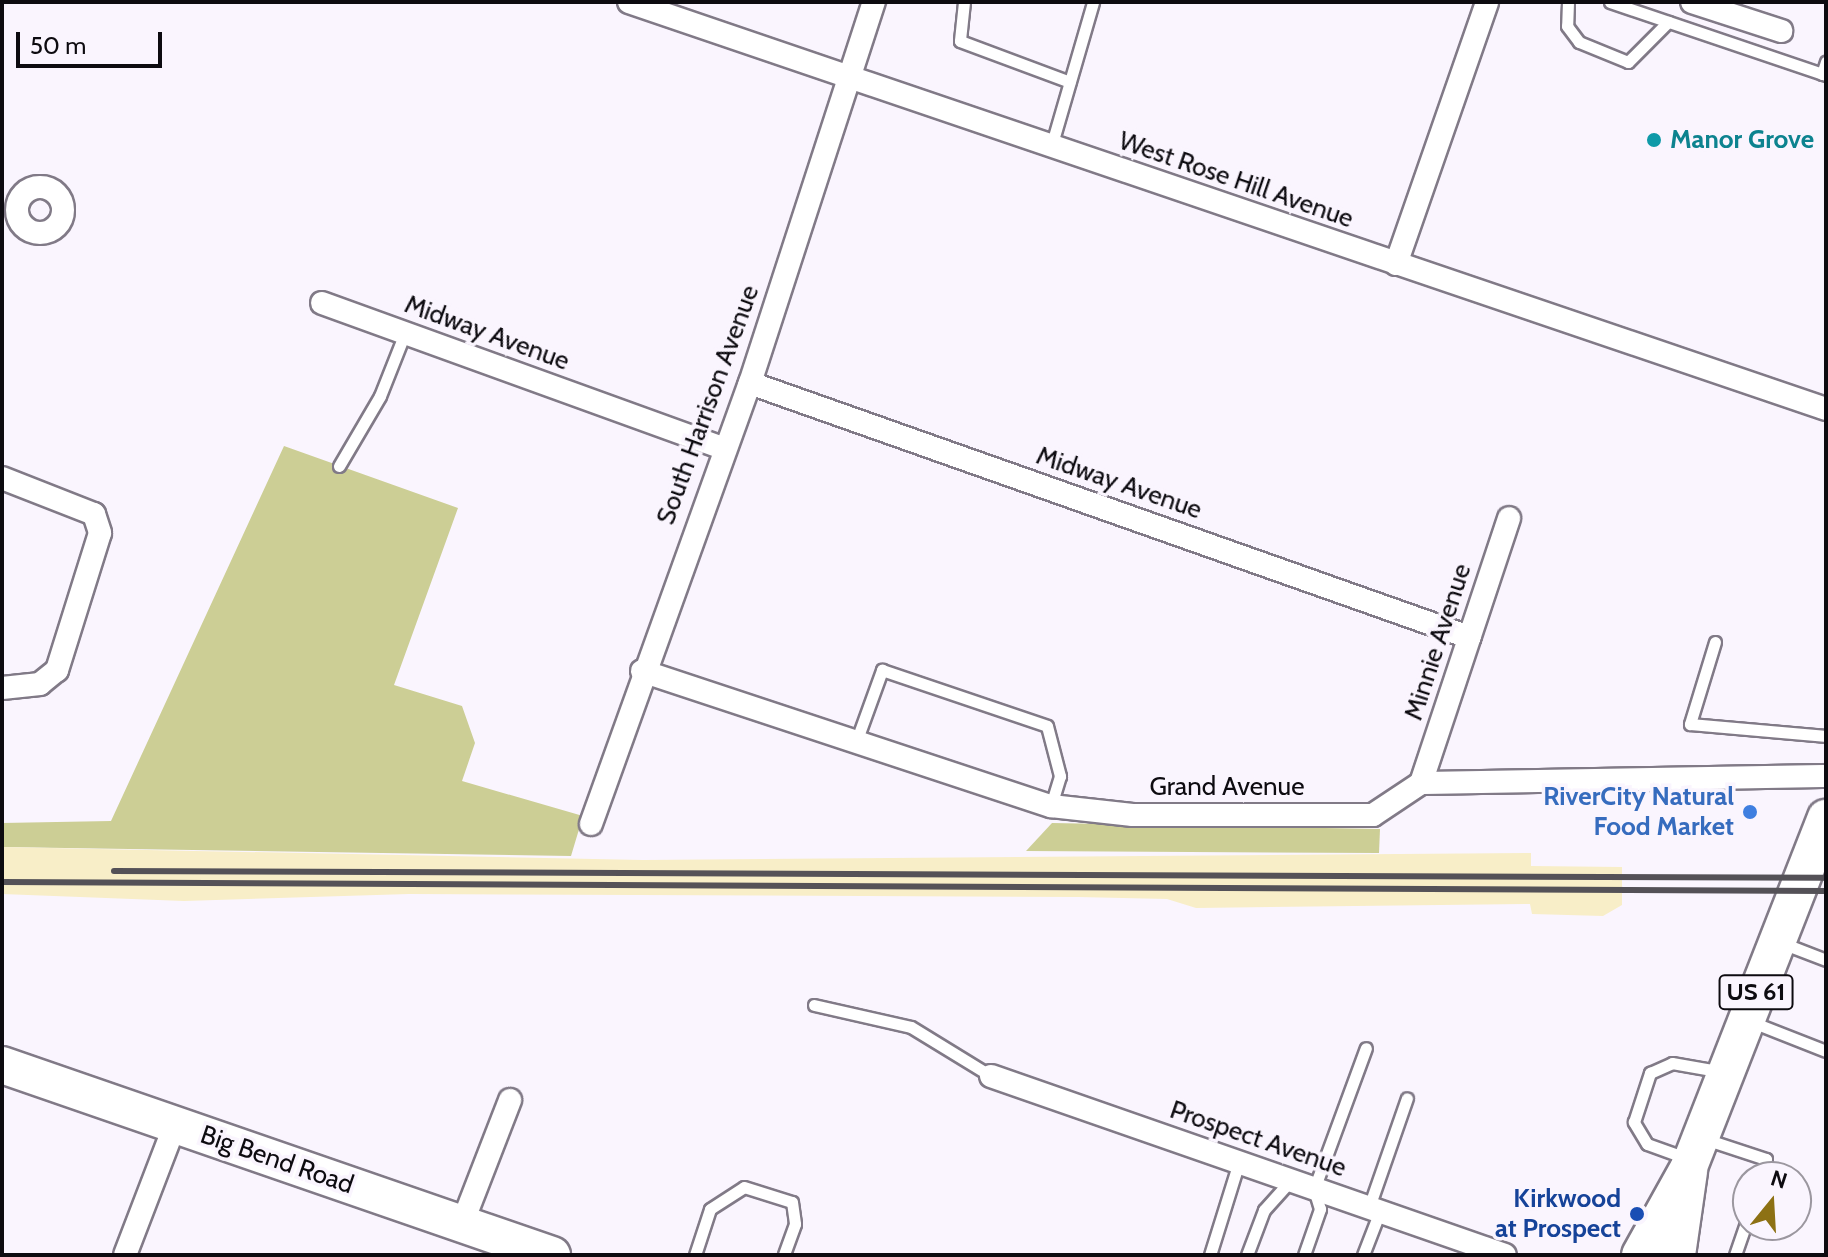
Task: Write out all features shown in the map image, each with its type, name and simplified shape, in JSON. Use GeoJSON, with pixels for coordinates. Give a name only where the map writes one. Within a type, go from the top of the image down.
{"type":"FeatureCollection","features":[{"type":"Feature","properties":{"kind":"main road","name":"US 61"},"geometry":{"type":"LineString","coordinates":[[1640,1255],[1694,1155],[1744,1019],[1824,827]]}},
{"type":"Feature","properties":{"kind":"main road","name":"Big Bend Road"},"geometry":{"type":"LineString","coordinates":[[2,1065],[462,1224],[509,1248],[552,1255]]}},
{"type":"Feature","properties":{"kind":"main road","name":"US 61"},"geometry":{"type":"LineString","coordinates":[[1677,1255],[1694,1155]]}},
{"type":"Feature","properties":{"kind":"street","name":"West Rose Hill Avenue"},"geometry":{"type":"LineString","coordinates":[[629,2],[1826,409]]}},
{"type":"Feature","properties":{"kind":"street","name":"South Harrison Avenue"},"geometry":{"type":"LineString","coordinates":[[591,824],[642,671],[723,448],[750,383],[874,2]]}},
{"type":"Feature","properties":{"kind":"street"},"geometry":{"type":"LineString","coordinates":[[1396,264],[1487,2]]}},
{"type":"Feature","properties":{"kind":"street"},"geometry":{"type":"LineString","coordinates":[[1692,2],[1771,28]]}},
{"type":"Feature","properties":{"kind":"street","name":"Midway Avenue"},"geometry":{"type":"LineString","coordinates":[[322,303],[723,448]]}},
{"type":"Feature","properties":{"kind":"street","name":"Midway Avenue"},"geometry":{"type":"LineString","coordinates":[[750,383],[1469,637]]}},
{"type":"Feature","properties":{"kind":"street"},"geometry":{"type":"LineString","coordinates":[[2,478],[94,514],[100,533],[57,670],[40,684],[2,688]]}},
{"type":"Feature","properties":{"kind":"street","name":"Minnie Avenue"},"geometry":{"type":"LineString","coordinates":[[1421,783],[1509,518]]}},
{"type":"Feature","properties":{"kind":"street","name":"Grand Avenue"},"geometry":{"type":"LineString","coordinates":[[642,671],[1051,806],[1133,815],[1373,815],[1421,783]]}},
{"type":"Feature","properties":{"kind":"street"},"geometry":{"type":"LineString","coordinates":[[1421,783],[1826,776]]}},
{"type":"Feature","properties":{"kind":"street","name":"Prospect Avenue"},"geometry":{"type":"LineString","coordinates":[[991,1076],[1375,1209],[1492,1253]]}},
{"type":"Feature","properties":{"kind":"street"},"geometry":{"type":"LineString","coordinates":[[462,1224],[510,1100]]}},
{"type":"Feature","properties":{"kind":"street"},"geometry":{"type":"LineString","coordinates":[[125,1255],[175,1125]]}},
{"type":"Feature","properties":{"kind":"lane"},"geometry":{"type":"LineString","coordinates":[[964,2],[960,41],[1070,82]]}},
{"type":"Feature","properties":{"kind":"lane"},"geometry":{"type":"LineString","coordinates":[[1051,147],[1093,2]]}},
{"type":"Feature","properties":{"kind":"lane"},"geometry":{"type":"LineString","coordinates":[[1568,2],[1567,26],[1579,42],[1628,62],[1668,22]]}},
{"type":"Feature","properties":{"kind":"lane"},"geometry":{"type":"LineString","coordinates":[[1610,2],[1753,51],[1825,71]]}},
{"type":"Feature","properties":{"kind":"lane"},"geometry":{"type":"LineString","coordinates":[[1753,51],[1771,28]]}},
{"type":"Feature","properties":{"kind":"lane"},"geometry":{"type":"LineString","coordinates":[[339,466],[380,396],[405,333]]}},
{"type":"Feature","properties":{"kind":"lane"},"geometry":{"type":"LineString","coordinates":[[1715,642],[1690,724],[1826,736]]}},
{"type":"Feature","properties":{"kind":"lane"},"geometry":{"type":"LineString","coordinates":[[856,742],[882,670],[1047,726],[1060,776],[1051,806]]}},
{"type":"Feature","properties":{"kind":"lane"},"geometry":{"type":"LineString","coordinates":[[1778,941],[1826,960]]}},
{"type":"Feature","properties":{"kind":"lane"},"geometry":{"type":"LineString","coordinates":[[814,1005],[911,1027],[991,1076]]}},
{"type":"Feature","properties":{"kind":"lane"},"geometry":{"type":"LineString","coordinates":[[1744,1019],[1826,1051]]}},
{"type":"Feature","properties":{"kind":"lane"},"geometry":{"type":"LineString","coordinates":[[1304,1255],[1320,1209],[1314,1189],[1366,1048]]}},
{"type":"Feature","properties":{"kind":"lane"},"geometry":{"type":"LineString","coordinates":[[1724,1072],[1672,1063],[1650,1073],[1634,1122],[1647,1144],[1694,1155],[1765,1161]]}},
{"type":"Feature","properties":{"kind":"lane"},"geometry":{"type":"LineString","coordinates":[[1363,1255],[1407,1098]]}},
{"type":"Feature","properties":{"kind":"lane"},"geometry":{"type":"LineString","coordinates":[[1210,1255],[1239,1162]]}},
{"type":"Feature","properties":{"kind":"lane"},"geometry":{"type":"LineString","coordinates":[[1247,1255],[1264,1210],[1291,1180]]}},
{"type":"Feature","properties":{"kind":"lane"},"geometry":{"type":"LineString","coordinates":[[695,1255],[710,1209],[744,1187],[792,1202],[795,1224],[784,1255]]}},
{"type":"Feature","properties":{"kind":"green space"},"geometry":{"type":"Polygon","coordinates":[[[284,446],[458,508],[394,685],[462,706],[475,743],[462,781],[583,816],[571,856],[2,847],[2,823],[111,821],[284,446]]]}},
{"type":"Feature","properties":{"kind":"green space"},"geometry":{"type":"Polygon","coordinates":[[[1052,823],[1380,829],[1379,853],[1026,851],[1052,823]]]}},
{"type":"Feature","properties":{"kind":"sand"},"geometry":{"type":"Polygon","coordinates":[[[2,847],[643,860],[1531,853],[1531,866],[1622,867],[1622,905],[1603,916],[1532,914],[1530,904],[1196,908],[1167,899],[1078,897],[409,894],[184,901],[2,894],[2,847]]]}},
{"type":"Feature","properties":{"kind":"railway"},"geometry":{"type":"LineString","coordinates":[[114,871],[1826,878]]}},
{"type":"Feature","properties":{"kind":"railway"},"geometry":{"type":"LineString","coordinates":[[2,882],[1826,891]]}},
{"type":"Feature","properties":{"kind":"place","name":"Manor Grove"},"geometry":{"type":"Point","coordinates":[1654,140]}},
{"type":"Feature","properties":{"kind":"place","name":"RiverCity Natural Food Market"},"geometry":{"type":"Point","coordinates":[1750,812]}},
{"type":"Feature","properties":{"kind":"place","name":"Kirkwood at Prospect"},"geometry":{"type":"Point","coordinates":[1637,1214]}}]}
